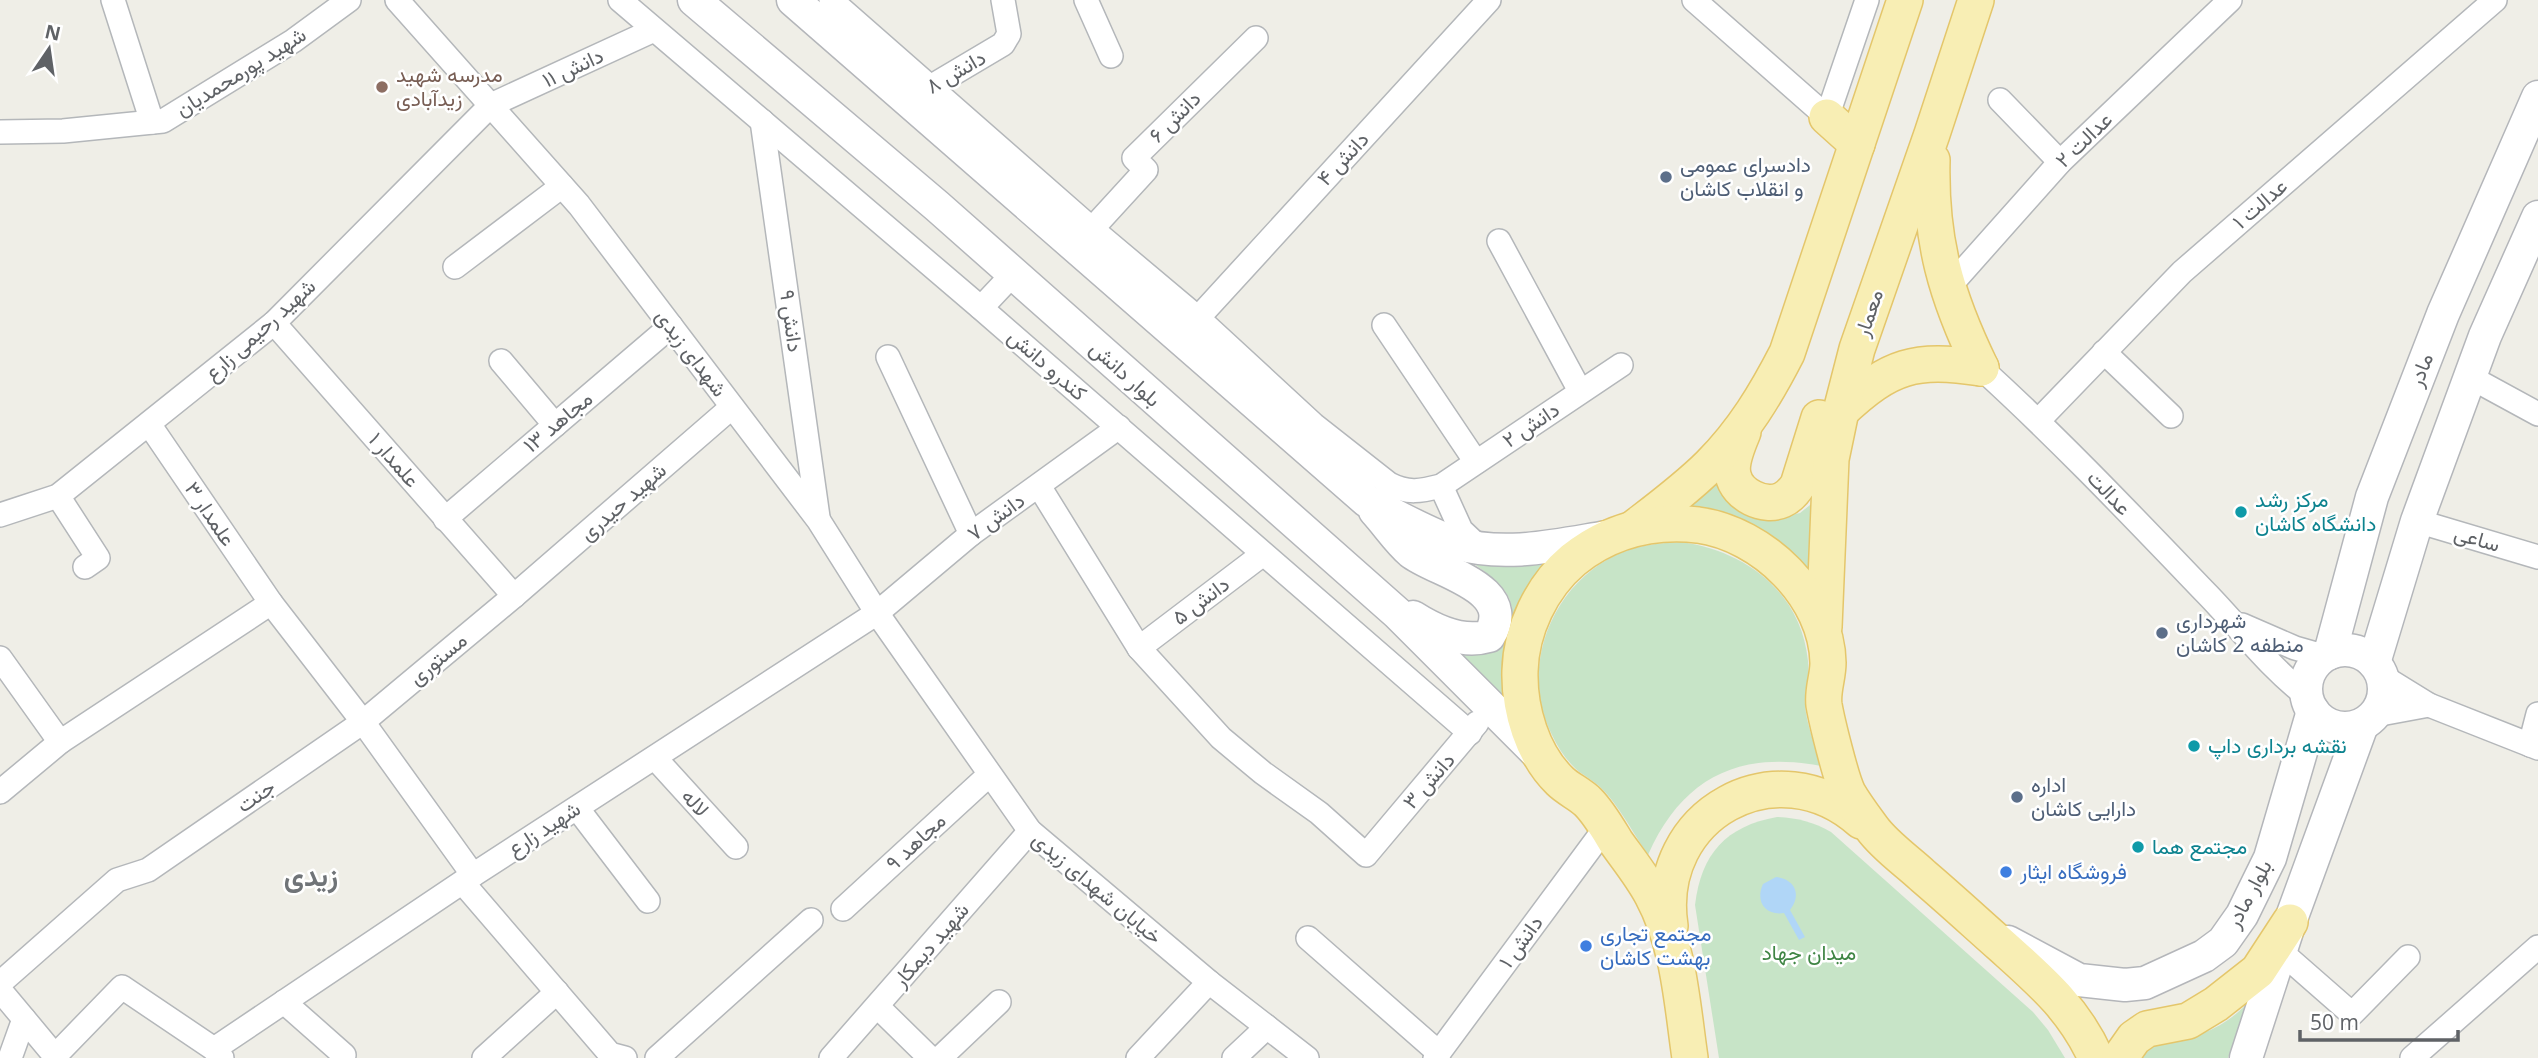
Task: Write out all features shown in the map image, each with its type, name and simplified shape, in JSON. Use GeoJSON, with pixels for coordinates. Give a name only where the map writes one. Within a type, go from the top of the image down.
{"type":"FeatureCollection","features":[{"type":"Feature","properties":{"kind":"main road","name":"بلوار دانش"},"geometry":{"type":"LineString","coordinates":[[694,0],[937,206],[1397,613],[1544,760]]}},
{"type":"Feature","properties":{"kind":"main road"},"geometry":{"type":"LineString","coordinates":[[793,0],[919,94],[1074,248],[1332,468],[1367,501],[1411,552],[1477,586],[1490,599],[1494,617],[1493,629],[1489,636],[1479,639],[1455,636],[1422,623],[1370,590]]}},
{"type":"Feature","properties":{"kind":"main road"},"geometry":{"type":"LineString","coordinates":[[1672,942],[1652,895],[1606,827],[1589,803],[1560,781],[1544,760],[1533,739],[1522,705],[1520,668],[1523,645],[1538,604],[1554,580],[1571,562],[1590,548],[1623,532],[1708,468],[1747,422],[1766,394],[1787,353],[1905,0]]}},
{"type":"Feature","properties":{"kind":"main road","name":"معمار"},"geometry":{"type":"LineString","coordinates":[[1824,638],[1831,459],[1841,411],[1857,349],[1976,0]]}},
{"type":"Feature","properties":{"kind":"main road","name":"مادر"},"geometry":{"type":"LineString","coordinates":[[2326,655],[2372,497],[2443,314],[2538,97]]}},
{"type":"Feature","properties":{"kind":"main road"},"geometry":{"type":"LineString","coordinates":[[1827,117],[1857,144]]}},
{"type":"Feature","properties":{"kind":"main road"},"geometry":{"type":"LineString","coordinates":[[1932,134],[1931,183],[1935,234],[1947,289],[1981,368]]}},
{"type":"Feature","properties":{"kind":"main road"},"geometry":{"type":"LineString","coordinates":[[2378,669],[2417,521],[2485,336],[2527,260],[2538,217]]}},
{"type":"Feature","properties":{"kind":"main road"},"geometry":{"type":"LineString","coordinates":[[1747,422],[1733,466],[1736,484],[1743,493],[1753,498],[1767,503],[1781,501],[1792,494],[1798,485],[1832,375],[1857,349]]}},
{"type":"Feature","properties":{"kind":"main road"},"geometry":{"type":"LineString","coordinates":[[1841,411],[1863,390],[1885,375],[1904,368],[1923,363],[1981,368]]}},
{"type":"Feature","properties":{"kind":"main road"},"geometry":{"type":"LineString","coordinates":[[1367,501],[1455,543],[1479,547],[1506,550],[1538,548],[1658,524],[1682,523],[1706,527],[1752,544],[1789,574],[1815,615],[1824,638],[1828,663],[1824,702],[1846,791],[1875,833]]}},
{"type":"Feature","properties":{"kind":"main road"},"geometry":{"type":"LineString","coordinates":[[2349,650],[2358,652],[2378,669],[2385,690],[2382,704],[2369,720],[2340,729],[2320,719],[2310,704],[2307,679],[2312,669],[2326,655],[2349,650]]}},
{"type":"Feature","properties":{"kind":"main road","name":"بلوار مادر"},"geometry":{"type":"LineString","coordinates":[[1981,928],[2079,980],[2098,983],[2145,983],[2204,957],[2223,942],[2242,915],[2270,858],[2310,704]]}},
{"type":"Feature","properties":{"kind":"main road","name":"بلوار مادر"},"geometry":{"type":"LineString","coordinates":[[2246,1058],[2285,937],[2369,720]]}},
{"type":"Feature","properties":{"kind":"main road"},"geometry":{"type":"LineString","coordinates":[[1690,1058],[1667,906],[1669,880],[1677,857],[1690,835],[1707,817],[1730,802],[1751,793],[1775,789],[1800,790],[1825,796],[1847,808],[2053,992],[2071,1013],[2096,1058]]}},
{"type":"Feature","properties":{"kind":"main road"},"geometry":{"type":"LineString","coordinates":[[2120,1058],[2134,1038],[2147,1030],[2188,1021],[2227,996],[2258,971],[2285,937]]}},
{"type":"Feature","properties":{"kind":"street"},"geometry":{"type":"LineString","coordinates":[[113,0],[152,122]]}},
{"type":"Feature","properties":{"kind":"street","name":"شهید پورمحمدیان"},"geometry":{"type":"LineString","coordinates":[[0,132],[75,130],[163,121],[293,41],[349,0]]}},
{"type":"Feature","properties":{"kind":"street","name":"شهدای زیدی"},"geometry":{"type":"LineString","coordinates":[[397,0],[562,186],[819,521],[877,613]]}},
{"type":"Feature","properties":{"kind":"street","name":"کندرو دانش"},"geometry":{"type":"LineString","coordinates":[[620,0],[1119,427],[1470,733]]}},
{"type":"Feature","properties":{"kind":"street"},"geometry":{"type":"LineString","coordinates":[[831,0],[919,94],[1092,229],[1198,318],[1314,425],[1400,490],[1419,492],[1441,486],[1461,530],[1479,547]]}},
{"type":"Feature","properties":{"kind":"street","name":"دانش ۸"},"geometry":{"type":"LineString","coordinates":[[919,94],[1003,44],[1009,34],[1003,0]]}},
{"type":"Feature","properties":{"kind":"street"},"geometry":{"type":"LineString","coordinates":[[1086,0],[1111,56]]}},
{"type":"Feature","properties":{"kind":"street","name":"دانش ۴"},"geometry":{"type":"LineString","coordinates":[[1198,318],[1489,0]]}},
{"type":"Feature","properties":{"kind":"street"},"geometry":{"type":"LineString","coordinates":[[1693,0],[1827,117],[1867,0]]}},
{"type":"Feature","properties":{"kind":"street","name":"عدالت ۲"},"geometry":{"type":"LineString","coordinates":[[1947,289],[2060,162],[2230,0]]}},
{"type":"Feature","properties":{"kind":"street","name":"عدالت ۱"},"geometry":{"type":"LineString","coordinates":[[2039,420],[2182,272],[2495,0]]}},
{"type":"Feature","properties":{"kind":"street","name":"دانش ۱۱"},"geometry":{"type":"LineString","coordinates":[[491,105],[654,30]]}},
{"type":"Feature","properties":{"kind":"street","name":"دانش ۶"},"geometry":{"type":"LineString","coordinates":[[1092,229],[1146,170],[1134,158],[1256,38]]}},
{"type":"Feature","properties":{"kind":"street"},"geometry":{"type":"LineString","coordinates":[[2000,100],[2060,162]]}},
{"type":"Feature","properties":{"kind":"street","name":"شهید رحیمی زارع"},"geometry":{"type":"LineString","coordinates":[[0,515],[58,496],[274,323],[491,105]]}},
{"type":"Feature","properties":{"kind":"street","name":"دانش ۹"},"geometry":{"type":"LineString","coordinates":[[762,121],[819,521]]}},
{"type":"Feature","properties":{"kind":"street"},"geometry":{"type":"LineString","coordinates":[[455,267],[562,186]]}},
{"type":"Feature","properties":{"kind":"street"},"geometry":{"type":"LineString","coordinates":[[1499,240],[1580,391]]}},
{"type":"Feature","properties":{"kind":"street"},"geometry":{"type":"LineString","coordinates":[[981,308],[1013,274]]}},
{"type":"Feature","properties":{"kind":"street","name":"علمدار ۱"},"geometry":{"type":"LineString","coordinates":[[274,323],[514,596]]}},
{"type":"Feature","properties":{"kind":"street"},"geometry":{"type":"LineString","coordinates":[[1384,325],[1476,462]]}},
{"type":"Feature","properties":{"kind":"street","name":"مجاهد ۱۳"},"geometry":{"type":"LineString","coordinates":[[446,519],[671,326]]}},
{"type":"Feature","properties":{"kind":"street"},"geometry":{"type":"LineString","coordinates":[[2104,352],[2171,416]]}},
{"type":"Feature","properties":{"kind":"street"},"geometry":{"type":"LineString","coordinates":[[888,357],[971,534]]}},
{"type":"Feature","properties":{"kind":"street"},"geometry":{"type":"LineString","coordinates":[[501,361],[555,425]]}},
{"type":"Feature","properties":{"kind":"street","name":"دانش ۲"},"geometry":{"type":"LineString","coordinates":[[1441,486],[1621,365]]}},
{"type":"Feature","properties":{"kind":"street","name":"عدالت"},"geometry":{"type":"LineString","coordinates":[[1981,368],[2039,420],[2310,704]]}},
{"type":"Feature","properties":{"kind":"street"},"geometry":{"type":"LineString","coordinates":[[2470,377],[2538,414]]}},
{"type":"Feature","properties":{"kind":"street","name":"شهید حیدری"},"geometry":{"type":"LineString","coordinates":[[514,596],[732,407]]}},
{"type":"Feature","properties":{"kind":"street","name":"علمدار ۳"},"geometry":{"type":"LineString","coordinates":[[149,424],[271,603],[363,722],[468,879],[610,1054],[625,1058]]}},
{"type":"Feature","properties":{"kind":"street","name":"دانش ۷"},"geometry":{"type":"LineString","coordinates":[[877,613],[971,534],[1119,427]]}},
{"type":"Feature","properties":{"kind":"street"},"geometry":{"type":"LineString","coordinates":[[1039,486],[1139,648]]}},
{"type":"Feature","properties":{"kind":"street"},"geometry":{"type":"LineString","coordinates":[[58,496],[98,558],[85,567]]}},
{"type":"Feature","properties":{"kind":"street","name":"ساعی"},"geometry":{"type":"LineString","coordinates":[[2417,521],[2538,557]]}},
{"type":"Feature","properties":{"kind":"street","name":"دانش ۵"},"geometry":{"type":"LineString","coordinates":[[1139,648],[1263,554]]}},
{"type":"Feature","properties":{"kind":"street","name":"مستوری"},"geometry":{"type":"LineString","coordinates":[[363,722],[514,596]]}},
{"type":"Feature","properties":{"kind":"street"},"geometry":{"type":"LineString","coordinates":[[0,792],[60,742],[271,603]]}},
{"type":"Feature","properties":{"kind":"street","name":"شهید زارع"},"geometry":{"type":"LineString","coordinates":[[218,1053],[284,1002],[468,879],[877,613]]}},
{"type":"Feature","properties":{"kind":"street","name":"خیابان شهدای زیدی"},"geometry":{"type":"LineString","coordinates":[[877,613],[1030,831],[1209,982],[1307,1058]]}},
{"type":"Feature","properties":{"kind":"street"},"geometry":{"type":"LineString","coordinates":[[2232,621],[2295,648],[2326,655]]}},
{"type":"Feature","properties":{"kind":"street","name":"دانش ۳"},"geometry":{"type":"LineString","coordinates":[[1139,648],[1221,738],[1263,773],[1319,813],[1366,855],[1490,706]]}},
{"type":"Feature","properties":{"kind":"street"},"geometry":{"type":"LineString","coordinates":[[0,658],[60,742]]}},
{"type":"Feature","properties":{"kind":"street"},"geometry":{"type":"LineString","coordinates":[[2378,669],[2429,705],[2534,746],[2538,714]]}},
{"type":"Feature","properties":{"kind":"street"},"geometry":{"type":"LineString","coordinates":[[2369,720],[2429,705]]}},
{"type":"Feature","properties":{"kind":"street","name":"جنت"},"geometry":{"type":"LineString","coordinates":[[0,983],[117,880],[148,870],[363,722]]}},
{"type":"Feature","properties":{"kind":"street","name":"لاله"},"geometry":{"type":"LineString","coordinates":[[655,758],[736,847]]}},
{"type":"Feature","properties":{"kind":"street","name":"مجاهد ۹"},"geometry":{"type":"LineString","coordinates":[[843,909],[989,775]]}},
{"type":"Feature","properties":{"kind":"street"},"geometry":{"type":"LineString","coordinates":[[577,808],[648,901]]}},
{"type":"Feature","properties":{"kind":"street","name":"دانش ۱"},"geometry":{"type":"LineString","coordinates":[[1437,1055],[1606,827]]}},
{"type":"Feature","properties":{"kind":"street","name":"شهید دیمکار"},"geometry":{"type":"LineString","coordinates":[[831,1058],[1030,831]]}},
{"type":"Feature","properties":{"kind":"street"},"geometry":{"type":"LineString","coordinates":[[657,1058],[811,920]]}},
{"type":"Feature","properties":{"kind":"street"},"geometry":{"type":"LineString","coordinates":[[2285,937],[2352,1014],[2408,957]]}},
{"type":"Feature","properties":{"kind":"street"},"geometry":{"type":"LineString","coordinates":[[1308,938],[1437,1055]]}},
{"type":"Feature","properties":{"kind":"street"},"geometry":{"type":"LineString","coordinates":[[2412,1058],[2538,947]]}},
{"type":"Feature","properties":{"kind":"street"},"geometry":{"type":"LineString","coordinates":[[1138,1058],[1209,982]]}},
{"type":"Feature","properties":{"kind":"street"},"geometry":{"type":"LineString","coordinates":[[0,990],[55,1056],[122,987],[218,1053]]}},
{"type":"Feature","properties":{"kind":"street"},"geometry":{"type":"LineString","coordinates":[[484,1058],[557,992]]}},
{"type":"Feature","properties":{"kind":"street"},"geometry":{"type":"LineString","coordinates":[[284,1002],[344,1055]]}},
{"type":"Feature","properties":{"kind":"street"},"geometry":{"type":"LineString","coordinates":[[940,1058],[999,1002]]}},
{"type":"Feature","properties":{"kind":"street"},"geometry":{"type":"LineString","coordinates":[[877,1007],[930,1058]]}},
{"type":"Feature","properties":{"kind":"street"},"geometry":{"type":"LineString","coordinates":[[10,1058],[24,1019]]}},
{"type":"Feature","properties":{"kind":"street"},"geometry":{"type":"LineString","coordinates":[[1234,1058],[1267,1027]]}},
{"type":"Feature","properties":{"kind":"green space"},"geometry":{"type":"Polygon","coordinates":[[[1730,454],[1783,517],[1800,513],[1815,501],[1814,593],[1666,515],[1730,454]]]}},
{"type":"Feature","properties":{"kind":"green space"},"geometry":{"type":"Polygon","coordinates":[[[1681,542],[1705,547],[1748,565],[1782,595],[1803,636],[1808,661],[1806,712],[1821,766],[1764,762],[1739,767],[1716,776],[1696,789],[1678,806],[1662,828],[1648,855],[1608,795],[1573,766],[1556,743],[1542,709],[1539,683],[1541,656],[1559,607],[1575,586],[1595,568],[1633,548],[1681,542]]]}},
{"type":"Feature","properties":{"kind":"green space"},"geometry":{"type":"Polygon","coordinates":[[[1460,553],[1557,555],[1531,589],[1512,622],[1503,658],[1505,701],[1442,640],[1505,635],[1511,620],[1509,597],[1502,587],[1460,553]]]}},
{"type":"Feature","properties":{"kind":"green space","name":"میدان جهاد"},"geometry":{"type":"Polygon","coordinates":[[[1777,817],[1805,821],[1831,832],[2033,1012],[2065,1058],[1719,1058],[1695,905],[1698,887],[1710,857],[1730,835],[1759,821],[1777,817]]]}},
{"type":"Feature","properties":{"kind":"green space"},"geometry":{"type":"Polygon","coordinates":[[[2247,1004],[2228,1058],[2138,1058],[2158,1044],[2202,1034],[2229,1019],[2247,1004]]]}},
{"type":"Feature","properties":{"kind":"water"},"geometry":{"type":"Polygon","coordinates":[[[1776,877],[1788,881],[1795,889],[1796,899],[1790,910],[1805,937],[1799,940],[1784,913],[1767,910],[1761,901],[1763,884],[1776,877]]]}},
{"type":"Feature","properties":{"kind":"place","name":"مدرسه شهید زیدآبادی"},"geometry":{"type":"Point","coordinates":[382,87]}},
{"type":"Feature","properties":{"kind":"place","name":"دادسرای عمومی و انقلاب کاشان"},"geometry":{"type":"Point","coordinates":[1666,177]}},
{"type":"Feature","properties":{"kind":"place","name":"مرکز رشد دانشگاه کاشان"},"geometry":{"type":"Point","coordinates":[2241,512]}},
{"type":"Feature","properties":{"kind":"place","name":"شهرداری منطفه 2 کاشان"},"geometry":{"type":"Point","coordinates":[2162,633]}},
{"type":"Feature","properties":{"kind":"place","name":"نقشه برداری داپ"},"geometry":{"type":"Point","coordinates":[2194,746]}},
{"type":"Feature","properties":{"kind":"place","name":"اداره دارایی کاشان"},"geometry":{"type":"Point","coordinates":[2017,797]}},
{"type":"Feature","properties":{"kind":"place","name":"مجتمع هما"},"geometry":{"type":"Point","coordinates":[2138,847]}},
{"type":"Feature","properties":{"kind":"place","name":"فروشگاه ایثار"},"geometry":{"type":"Point","coordinates":[2006,872]}},
{"type":"Feature","properties":{"kind":"place","name":"مجتمع تجاری بهشت کاشان"},"geometry":{"type":"Point","coordinates":[1586,946]}},
{"type":"Feature","properties":{"kind":"district","name":"زیدی"},"geometry":{"type":"Point","coordinates":[311,876]}}]}
